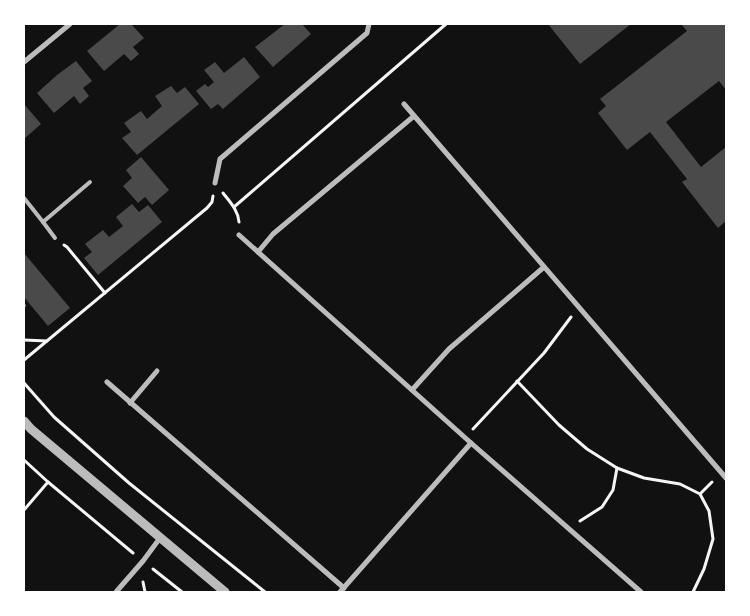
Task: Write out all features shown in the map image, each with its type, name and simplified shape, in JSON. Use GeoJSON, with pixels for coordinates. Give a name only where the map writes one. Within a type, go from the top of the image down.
{"type":"FeatureCollection","features":[{"type":"Feature","properties":{"kind":"street"},"geometry":{"type":"LineString","coordinates":[[24,62],[70,24]]}},
{"type":"Feature","properties":{"kind":"street"},"geometry":{"type":"LineString","coordinates":[[215,183],[220,158],[367,33],[369,24]]}},
{"type":"Feature","properties":{"kind":"street"},"geometry":{"type":"LineString","coordinates":[[404,104],[726,478]]}},
{"type":"Feature","properties":{"kind":"street"},"geometry":{"type":"LineString","coordinates":[[258,252],[273,234],[414,116]]}},
{"type":"Feature","properties":{"kind":"street"},"geometry":{"type":"LineString","coordinates":[[239,235],[641,592]]}},
{"type":"Feature","properties":{"kind":"street"},"geometry":{"type":"LineString","coordinates":[[412,390],[449,349],[544,267]]}},
{"type":"Feature","properties":{"kind":"street"},"geometry":{"type":"LineString","coordinates":[[130,403],[157,371]]}},
{"type":"Feature","properties":{"kind":"street"},"geometry":{"type":"LineString","coordinates":[[107,382],[342,590],[471,443]]}},
{"type":"Feature","properties":{"kind":"street"},"geometry":{"type":"LineString","coordinates":[[24,421],[225,592]]}},
{"type":"Feature","properties":{"kind":"street"},"geometry":{"type":"LineString","coordinates":[[116,592],[160,538]]}},
{"type":"Feature","properties":{"kind":"lane"},"geometry":{"type":"LineString","coordinates":[[43,222],[90,182]]}},
{"type":"Feature","properties":{"kind":"lane"},"geometry":{"type":"LineString","coordinates":[[24,198],[56,238]]}},
{"type":"Feature","properties":{"kind":"path"},"geometry":{"type":"LineString","coordinates":[[234,207],[446,24]]}},
{"type":"Feature","properties":{"kind":"path"},"geometry":{"type":"LineString","coordinates":[[215,183],[234,207],[238,217],[239,235]]}},
{"type":"Feature","properties":{"kind":"path"},"geometry":{"type":"LineString","coordinates":[[24,360],[207,208],[212,202],[215,183]]}},
{"type":"Feature","properties":{"kind":"path"},"geometry":{"type":"LineString","coordinates":[[56,238],[67,247],[105,293]]}},
{"type":"Feature","properties":{"kind":"path"},"geometry":{"type":"LineString","coordinates":[[465,437],[544,353],[578,307]]}},
{"type":"Feature","properties":{"kind":"path"},"geometry":{"type":"LineString","coordinates":[[24,340],[47,340]]}},
{"type":"Feature","properties":{"kind":"path"},"geometry":{"type":"LineString","coordinates":[[517,381],[559,425],[587,449],[617,468],[644,478],[680,484],[700,494],[709,511],[713,539],[704,569],[692,592]]}},
{"type":"Feature","properties":{"kind":"path"},"geometry":{"type":"LineString","coordinates":[[24,384],[54,417],[129,484],[265,592]]}},
{"type":"Feature","properties":{"kind":"path"},"geometry":{"type":"LineString","coordinates":[[24,460],[182,592]]}},
{"type":"Feature","properties":{"kind":"path"},"geometry":{"type":"LineString","coordinates":[[568,528],[602,507],[613,490],[617,468]]}},
{"type":"Feature","properties":{"kind":"path"},"geometry":{"type":"LineString","coordinates":[[24,510],[48,482]]}},
{"type":"Feature","properties":{"kind":"building"},"geometry":{"type":"Polygon","coordinates":[[[120,24],[131,24],[144,38],[133,47],[139,54],[131,61],[124,54],[104,71],[87,51],[120,24]]]}},
{"type":"Feature","properties":{"kind":"building"},"geometry":{"type":"Polygon","coordinates":[[[285,24],[302,24],[311,34],[273,67],[255,47],[285,24]]]}},
{"type":"Feature","properties":{"kind":"building"},"geometry":{"type":"Polygon","coordinates":[[[548,24],[631,24],[580,64],[548,24]]]}},
{"type":"Feature","properties":{"kind":"building"},"geometry":{"type":"Polygon","coordinates":[[[681,24],[726,24],[726,90],[719,81],[666,122],[701,167],[726,147],[726,221],[718,228],[682,182],[687,179],[650,132],[627,150],[598,113],[606,106],[600,99],[687,31],[681,24]]]}},
{"type":"Feature","properties":{"kind":"building"},"geometry":{"type":"Polygon","coordinates":[[[244,57],[260,77],[223,109],[218,104],[211,109],[196,91],[205,84],[208,87],[214,82],[204,70],[215,62],[224,73],[244,57]]]}},
{"type":"Feature","properties":{"kind":"building"},"geometry":{"type":"Polygon","coordinates":[[[76,61],[92,81],[83,88],[89,96],[80,104],[74,96],[54,113],[37,93],[76,61]]]}},
{"type":"Feature","properties":{"kind":"building"},"geometry":{"type":"Polygon","coordinates":[[[171,86],[177,93],[185,87],[199,104],[137,155],[122,138],[131,132],[124,123],[141,111],[147,119],[162,106],[155,96],[171,86]]]}},
{"type":"Feature","properties":{"kind":"building"},"geometry":{"type":"Polygon","coordinates":[[[24,104],[41,124],[24,139],[24,104]]]}},
{"type":"Feature","properties":{"kind":"building"},"geometry":{"type":"Polygon","coordinates":[[[141,157],[169,190],[152,205],[145,197],[138,203],[123,186],[132,178],[126,170],[141,157]]]}},
{"type":"Feature","properties":{"kind":"building"},"geometry":{"type":"Polygon","coordinates":[[[132,204],[139,212],[148,205],[162,222],[98,275],[84,258],[92,252],[85,244],[103,230],[109,237],[123,226],[116,217],[132,204]]]}},
{"type":"Feature","properties":{"kind":"building"},"geometry":{"type":"Polygon","coordinates":[[[24,253],[70,308],[48,326],[24,297],[24,253]]]}}]}
